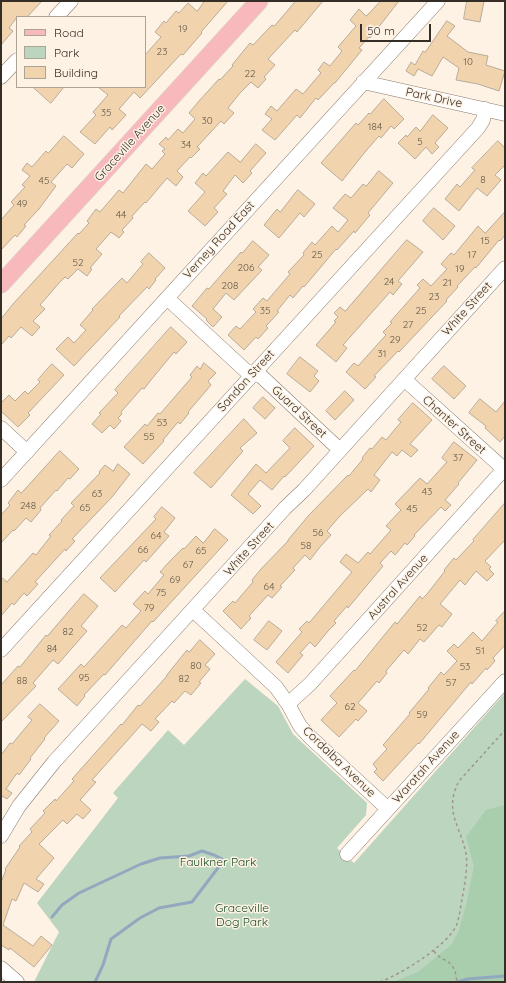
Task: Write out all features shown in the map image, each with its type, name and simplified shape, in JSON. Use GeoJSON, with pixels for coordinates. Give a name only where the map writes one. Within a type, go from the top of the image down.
{"type":"FeatureCollection","features":[{"type":"Feature","properties":{"kind":"main road","name":"Graceville Avenue"},"geometry":{"type":"LineString","coordinates":[[1,284],[259,1]]}},
{"type":"Feature","properties":{"kind":"street"},"geometry":{"type":"LineString","coordinates":[[57,16],[71,1]]}},
{"type":"Feature","properties":{"kind":"street","name":"Verney Road East"},"geometry":{"type":"LineString","coordinates":[[1,480],[438,1]]}},
{"type":"Feature","properties":{"kind":"street"},"geometry":{"type":"LineString","coordinates":[[1,77],[16,61]]}},
{"type":"Feature","properties":{"kind":"street","name":"Park Drive"},"geometry":{"type":"LineString","coordinates":[[363,82],[505,114]]}},
{"type":"Feature","properties":{"kind":"street","name":"Sandon Street"},"geometry":{"type":"LineString","coordinates":[[1,650],[478,128],[483,120],[485,109]]}},
{"type":"Feature","properties":{"kind":"street","name":"White Street"},"geometry":{"type":"LineString","coordinates":[[1,836],[19,806],[54,762],[505,268]]}},
{"type":"Feature","properties":{"kind":"street","name":"Guard Street"},"geometry":{"type":"LineString","coordinates":[[167,298],[246,371],[261,376],[340,450]]}},
{"type":"Feature","properties":{"kind":"street","name":"Chanter Street"},"geometry":{"type":"LineString","coordinates":[[404,379],[505,469]]}},
{"type":"Feature","properties":{"kind":"street"},"geometry":{"type":"LineString","coordinates":[[1,428],[27,452]]}},
{"type":"Feature","properties":{"kind":"street","name":"Austral Avenue"},"geometry":{"type":"LineString","coordinates":[[288,704],[310,684],[505,469]]}},
{"type":"Feature","properties":{"kind":"street","name":"Cordalba Avenue"},"geometry":{"type":"LineString","coordinates":[[193,610],[276,687],[288,704],[300,726],[310,737],[388,809]]}},
{"type":"Feature","properties":{"kind":"street","name":"Waratah Avenue"},"geometry":{"type":"LineString","coordinates":[[347,854],[505,680]]}},
{"type":"Feature","properties":{"kind":"street"},"geometry":{"type":"LineString","coordinates":[[1,968],[17,982]]}},
{"type":"Feature","properties":{"kind":"path"},"geometry":{"type":"LineString","coordinates":[[380,982],[434,951],[447,938],[456,924],[467,866],[466,854],[453,816],[452,799],[459,781],[505,730]]}},
{"type":"Feature","properties":{"kind":"path"},"geometry":{"type":"LineString","coordinates":[[434,951],[438,957],[452,965],[455,970],[457,982]]}},
{"type":"Feature","properties":{"kind":"green space","name":"Faulkner Park"},"geometry":{"type":"Polygon","coordinates":[[[245,679],[278,706],[293,734],[367,803],[366,815],[337,848],[354,863],[505,693],[505,982],[34,982],[59,932],[37,903],[118,798],[113,793],[168,730],[184,745],[245,679]]]}},
{"type":"Feature","properties":{"kind":"green space"},"geometry":{"type":"Polygon","coordinates":[[[505,805],[505,982],[393,982],[418,972],[452,944],[459,930],[474,866],[466,837],[486,810],[505,805]]]}},
{"type":"Feature","properties":{"kind":"building"},"geometry":{"type":"Polygon","coordinates":[[[1,1],[42,1],[28,16],[16,16],[9,28],[13,31],[1,45],[1,1]]]}},
{"type":"Feature","properties":{"kind":"building"},"geometry":{"type":"Polygon","coordinates":[[[205,1],[228,1],[183,55],[181,54],[140,98],[134,92],[119,109],[126,115],[112,130],[110,127],[95,144],[80,132],[96,115],[93,112],[108,95],[99,88],[146,88],[146,54],[161,37],[155,32],[164,21],[166,23],[176,11],[179,13],[188,3],[197,11],[205,1]]]}},
{"type":"Feature","properties":{"kind":"building"},"geometry":{"type":"Polygon","coordinates":[[[296,1],[323,1],[297,32],[295,30],[268,59],[275,65],[264,77],[266,79],[258,88],[251,82],[240,93],[228,108],[234,113],[224,124],[221,121],[197,147],[200,149],[177,171],[183,177],[176,186],[167,178],[146,203],[145,202],[132,216],[133,218],[122,230],[124,232],[119,238],[111,232],[96,249],[102,254],[90,268],[92,269],[87,276],[78,269],[68,279],[65,277],[60,282],[40,305],[45,309],[33,321],[40,327],[32,336],[21,327],[11,338],[9,336],[1,345],[1,319],[13,304],[89,223],[87,221],[96,209],[100,212],[119,190],[123,193],[146,164],[152,169],[165,154],[162,151],[165,149],[159,144],[166,137],[168,140],[178,129],[183,133],[195,119],[189,113],[199,101],[233,66],[232,65],[250,43],[253,45],[272,25],[274,26],[296,1]]]}},
{"type":"Feature","properties":{"kind":"building"},"geometry":{"type":"Polygon","coordinates":[[[381,1],[399,1],[370,38],[369,37],[359,48],[362,50],[335,83],[318,100],[316,98],[300,118],[297,115],[275,140],[262,130],[272,119],[265,114],[271,106],[277,111],[296,89],[303,94],[321,73],[318,70],[324,62],[330,66],[342,51],[338,47],[356,26],[350,20],[359,9],[366,16],[381,1]]]}},
{"type":"Feature","properties":{"kind":"building"},"geometry":{"type":"Polygon","coordinates":[[[467,1],[484,1],[480,22],[464,19],[467,1]]]}},
{"type":"Feature","properties":{"kind":"building"},"geometry":{"type":"Polygon","coordinates":[[[447,21],[455,26],[447,36],[468,52],[488,56],[486,65],[505,71],[499,91],[478,84],[456,80],[459,68],[443,57],[432,76],[418,69],[414,76],[406,71],[411,62],[415,65],[423,51],[425,52],[447,21]]]}},
{"type":"Feature","properties":{"kind":"building"},"geometry":{"type":"Polygon","coordinates":[[[34,88],[63,88],[51,103],[34,88]]]}},
{"type":"Feature","properties":{"kind":"building"},"geometry":{"type":"Polygon","coordinates":[[[384,99],[404,119],[394,129],[391,126],[381,138],[379,136],[342,181],[321,163],[356,123],[358,125],[384,99]]]}},
{"type":"Feature","properties":{"kind":"building"},"geometry":{"type":"Polygon","coordinates":[[[433,115],[448,128],[435,143],[439,147],[432,154],[426,147],[415,159],[398,143],[406,135],[407,137],[416,127],[420,131],[433,115]]]}},
{"type":"Feature","properties":{"kind":"building"},"geometry":{"type":"Polygon","coordinates":[[[64,136],[84,154],[72,168],[67,164],[51,182],[56,186],[39,209],[24,225],[26,226],[17,237],[15,235],[1,250],[1,220],[14,205],[11,202],[25,187],[22,185],[30,176],[22,170],[27,163],[32,167],[46,151],[48,153],[64,136]]]}},
{"type":"Feature","properties":{"kind":"building"},"geometry":{"type":"Polygon","coordinates":[[[498,141],[505,148],[505,165],[495,175],[501,180],[487,196],[477,188],[459,211],[445,199],[457,184],[460,187],[475,170],[472,168],[498,141]]]}},
{"type":"Feature","properties":{"kind":"building"},"geometry":{"type":"Polygon","coordinates":[[[256,144],[266,153],[250,171],[252,173],[243,183],[235,175],[223,191],[227,194],[214,208],[218,212],[205,226],[188,211],[205,192],[195,183],[203,173],[206,176],[228,152],[240,162],[256,144]]]}},
{"type":"Feature","properties":{"kind":"building"},"geometry":{"type":"Polygon","coordinates":[[[379,171],[393,183],[368,213],[370,215],[355,233],[354,231],[337,250],[336,249],[293,298],[290,295],[277,311],[279,312],[266,326],[268,328],[258,339],[256,337],[244,350],[228,335],[236,326],[240,329],[256,312],[253,309],[263,298],[267,301],[290,274],[288,272],[304,255],[303,253],[312,242],[315,245],[332,226],[338,232],[348,220],[333,208],[345,194],[351,198],[363,184],[366,186],[379,171]]]}},
{"type":"Feature","properties":{"kind":"building"},"geometry":{"type":"Polygon","coordinates":[[[298,190],[315,204],[304,217],[300,213],[279,238],[264,225],[277,209],[280,212],[298,190]]]}},
{"type":"Feature","properties":{"kind":"building"},"geometry":{"type":"Polygon","coordinates":[[[434,208],[455,226],[443,240],[423,221],[434,208]]]}},
{"type":"Feature","properties":{"kind":"building"},"geometry":{"type":"Polygon","coordinates":[[[505,212],[505,235],[500,241],[499,240],[476,268],[475,267],[457,286],[458,287],[446,300],[447,301],[374,376],[376,377],[365,389],[346,372],[354,363],[358,366],[386,335],[383,332],[392,323],[390,322],[420,288],[417,285],[423,279],[431,286],[447,269],[441,264],[451,253],[454,255],[478,226],[485,233],[505,212]]]}},
{"type":"Feature","properties":{"kind":"building"},"geometry":{"type":"Polygon","coordinates":[[[407,240],[423,252],[398,281],[402,284],[393,295],[390,292],[343,345],[347,348],[336,362],[316,345],[336,322],[334,321],[338,317],[334,313],[340,307],[345,311],[407,240]]]}},
{"type":"Feature","properties":{"kind":"building"},"geometry":{"type":"Polygon","coordinates":[[[253,241],[269,255],[258,267],[262,270],[234,300],[226,293],[213,309],[222,317],[213,327],[206,320],[207,319],[192,306],[207,288],[209,289],[241,252],[242,253],[253,241]]]}},
{"type":"Feature","properties":{"kind":"building"},"geometry":{"type":"Polygon","coordinates":[[[149,253],[165,268],[155,279],[156,280],[149,289],[147,287],[74,366],[56,349],[68,337],[74,343],[86,330],[80,325],[93,310],[92,309],[122,278],[127,283],[143,264],[141,262],[149,253]]]}},
{"type":"Feature","properties":{"kind":"building"},"geometry":{"type":"Polygon","coordinates":[[[171,327],[187,342],[176,354],[174,352],[144,389],[142,388],[121,412],[122,414],[118,418],[121,421],[114,429],[110,425],[102,433],[92,424],[101,414],[99,413],[118,393],[115,390],[171,327]]]}},
{"type":"Feature","properties":{"kind":"building"},"geometry":{"type":"Polygon","coordinates":[[[300,357],[318,371],[314,376],[319,381],[310,392],[287,374],[300,357]]]}},
{"type":"Feature","properties":{"kind":"building"},"geometry":{"type":"Polygon","coordinates":[[[204,363],[216,373],[208,381],[211,385],[188,412],[189,413],[180,424],[178,422],[163,440],[164,441],[143,464],[124,447],[145,424],[147,426],[158,413],[160,414],[192,377],[190,375],[197,366],[200,369],[204,363]]]}},
{"type":"Feature","properties":{"kind":"building"},"geometry":{"type":"Polygon","coordinates":[[[52,364],[64,375],[28,413],[30,415],[18,427],[1,411],[1,403],[9,395],[15,401],[25,391],[28,394],[40,382],[38,380],[52,364]]]}},
{"type":"Feature","properties":{"kind":"building"},"geometry":{"type":"Polygon","coordinates":[[[444,366],[466,386],[454,399],[432,379],[444,366]]]}},
{"type":"Feature","properties":{"kind":"building"},"geometry":{"type":"Polygon","coordinates":[[[345,391],[354,400],[335,420],[326,411],[345,391]]]}},
{"type":"Feature","properties":{"kind":"building"},"geometry":{"type":"Polygon","coordinates":[[[263,397],[275,408],[265,419],[253,408],[263,397]]]}},
{"type":"Feature","properties":{"kind":"building"},"geometry":{"type":"Polygon","coordinates":[[[480,399],[496,412],[505,401],[505,436],[500,442],[485,428],[486,426],[469,413],[480,399]]]}},
{"type":"Feature","properties":{"kind":"building"},"geometry":{"type":"Polygon","coordinates":[[[413,403],[432,420],[410,444],[418,450],[411,457],[402,450],[397,456],[392,452],[374,475],[380,480],[371,492],[368,489],[339,517],[327,531],[331,535],[310,560],[305,555],[293,568],[295,570],[280,586],[282,587],[272,598],[268,595],[249,616],[251,618],[241,629],[223,611],[233,601],[235,603],[253,582],[252,580],[261,569],[288,541],[309,515],[348,475],[349,476],[370,448],[372,449],[382,437],[386,440],[401,422],[398,420],[413,403]]]}},
{"type":"Feature","properties":{"kind":"building"},"geometry":{"type":"Polygon","coordinates":[[[244,419],[257,433],[240,448],[243,451],[211,488],[194,473],[244,419]]]}},
{"type":"Feature","properties":{"kind":"building"},"geometry":{"type":"Polygon","coordinates":[[[295,428],[314,446],[272,490],[260,480],[248,494],[261,506],[253,514],[231,495],[256,464],[266,473],[290,448],[283,441],[295,428]]]}},
{"type":"Feature","properties":{"kind":"building"},"geometry":{"type":"Polygon","coordinates":[[[454,442],[477,460],[445,500],[451,505],[445,511],[441,507],[414,535],[415,536],[407,545],[405,543],[395,555],[391,551],[380,563],[383,566],[348,608],[347,606],[334,621],[336,623],[315,647],[310,642],[300,653],[303,655],[288,673],[276,662],[302,632],[299,629],[307,621],[309,623],[352,572],[340,562],[346,554],[358,563],[368,552],[370,554],[391,530],[386,526],[401,510],[395,504],[420,478],[427,484],[447,462],[442,458],[454,442]]]}},
{"type":"Feature","properties":{"kind":"building"},"geometry":{"type":"Polygon","coordinates":[[[60,451],[79,469],[70,479],[68,478],[57,491],[56,490],[40,508],[41,510],[31,522],[26,518],[1,543],[1,515],[10,505],[8,503],[18,490],[21,493],[60,451]]]}},
{"type":"Feature","properties":{"kind":"building"},"geometry":{"type":"Polygon","coordinates":[[[118,464],[130,474],[112,497],[72,539],[75,541],[66,551],[65,549],[35,582],[38,584],[27,596],[24,593],[14,605],[12,603],[1,616],[1,577],[7,582],[33,553],[36,555],[51,536],[49,535],[74,506],[71,503],[100,473],[99,472],[105,465],[113,471],[118,464]]]}},
{"type":"Feature","properties":{"kind":"building"},"geometry":{"type":"Polygon","coordinates":[[[505,503],[505,540],[485,561],[491,567],[489,569],[494,574],[487,581],[476,571],[465,585],[460,580],[440,604],[452,614],[442,627],[439,625],[424,642],[420,639],[408,654],[404,650],[386,671],[387,673],[379,683],[377,681],[358,703],[367,711],[358,721],[356,719],[339,737],[321,720],[337,703],[330,696],[354,670],[355,671],[395,622],[397,624],[420,596],[422,599],[427,594],[454,558],[456,560],[474,541],[473,540],[505,503]]]}},
{"type":"Feature","properties":{"kind":"building"},"geometry":{"type":"Polygon","coordinates":[[[162,507],[175,518],[164,532],[169,536],[146,562],[144,560],[115,592],[100,578],[156,519],[154,517],[162,507]]]}},
{"type":"Feature","properties":{"kind":"building"},"geometry":{"type":"Polygon","coordinates":[[[215,529],[228,540],[153,622],[152,621],[105,675],[104,674],[84,695],[85,696],[77,706],[58,689],[81,664],[84,667],[122,625],[126,628],[141,611],[133,604],[145,591],[148,594],[164,575],[160,572],[169,562],[196,536],[203,543],[215,529]]]}},
{"type":"Feature","properties":{"kind":"building"},"geometry":{"type":"Polygon","coordinates":[[[84,594],[98,606],[81,626],[87,631],[58,664],[53,660],[33,683],[36,686],[1,722],[1,685],[18,666],[20,667],[46,635],[47,636],[84,594]]]}},
{"type":"Feature","properties":{"kind":"building"},"geometry":{"type":"Polygon","coordinates":[[[505,611],[505,645],[493,658],[495,661],[487,670],[486,668],[472,684],[471,682],[419,744],[418,743],[383,781],[374,772],[377,769],[373,764],[387,749],[383,745],[410,714],[409,713],[441,672],[444,675],[457,661],[447,651],[454,644],[458,648],[473,632],[482,641],[505,611]]]}},
{"type":"Feature","properties":{"kind":"building"},"geometry":{"type":"Polygon","coordinates":[[[269,621],[282,631],[267,650],[254,640],[269,621]]]}},
{"type":"Feature","properties":{"kind":"building"},"geometry":{"type":"Polygon","coordinates":[[[200,640],[215,654],[205,665],[210,669],[199,682],[201,683],[191,695],[185,691],[174,703],[172,701],[155,719],[159,722],[151,731],[142,724],[92,780],[96,782],[80,800],[91,810],[83,819],[77,814],[67,824],[63,820],[39,844],[54,858],[36,879],[44,884],[38,892],[24,883],[16,901],[12,899],[3,925],[33,946],[41,936],[52,945],[34,967],[10,948],[9,950],[1,945],[1,882],[6,870],[5,869],[20,847],[19,846],[32,832],[30,829],[45,813],[43,811],[55,799],[56,801],[74,781],[72,779],[121,724],[122,725],[138,705],[140,706],[167,676],[187,650],[189,652],[200,640]]]}},
{"type":"Feature","properties":{"kind":"building"},"geometry":{"type":"Polygon","coordinates":[[[40,704],[59,721],[44,738],[45,739],[19,775],[17,773],[6,789],[12,793],[7,799],[2,796],[1,797],[1,755],[10,743],[12,744],[32,720],[28,717],[40,704]]]}},
{"type":"Feature","properties":{"kind":"waterway"},"geometry":{"type":"LineString","coordinates":[[52,917],[62,905],[79,893],[141,864],[160,858],[189,856],[202,851],[224,860],[192,902],[159,908],[140,918],[111,939],[103,965],[95,982]]}},
{"type":"Feature","properties":{"kind":"waterway"},"geometry":{"type":"LineString","coordinates":[[457,982],[468,979],[505,976]]}},
{"type":"Feature","properties":{"kind":"park label","name":"Graceville Dog Park"},"geometry":{"type":"Point","coordinates":[242,915]}}]}
